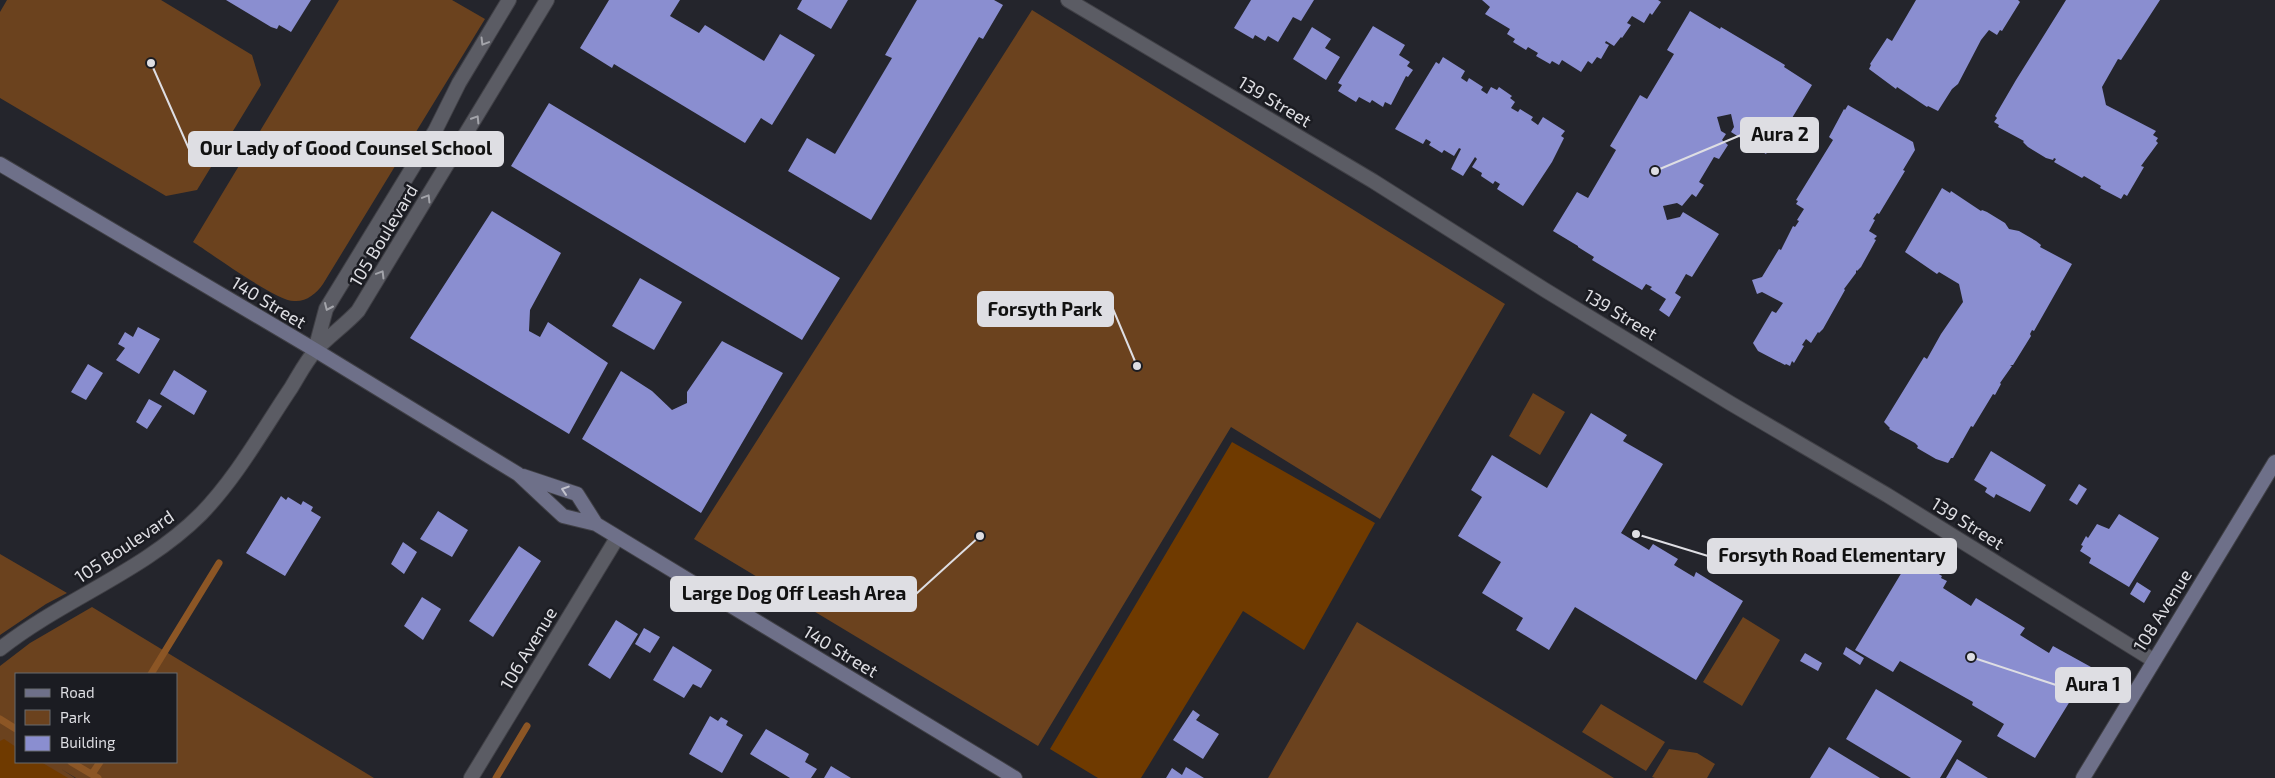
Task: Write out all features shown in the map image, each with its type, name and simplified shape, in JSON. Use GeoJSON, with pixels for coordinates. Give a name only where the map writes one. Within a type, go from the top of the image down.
{"type":"FeatureCollection","features":[{"type":"Feature","properties":{"kind":"main road","name":"140 Street"},"geometry":{"type":"LineString","coordinates":[[0,164],[315,350],[518,474],[563,516],[596,524],[1016,778]]}},
{"type":"Feature","properties":{"kind":"main road","name":"108 Avenue"},"geometry":{"type":"LineString","coordinates":[[2083,778],[2275,462]]}},
{"type":"Feature","properties":{"kind":"main road","name":"140 Street"},"geometry":{"type":"LineString","coordinates":[[518,474],[577,494],[596,524]]}},
{"type":"Feature","properties":{"kind":"street","name":"105 Boulevard"},"geometry":{"type":"LineString","coordinates":[[315,350],[326,309],[435,132],[459,83],[509,0]]}},
{"type":"Feature","properties":{"kind":"street","name":"105 Boulevard"},"geometry":{"type":"LineString","coordinates":[[0,650],[26,630],[134,566],[170,541],[201,514],[247,457],[315,350],[358,312],[547,0]]}},
{"type":"Feature","properties":{"kind":"street","name":"139 Street"},"geometry":{"type":"LineString","coordinates":[[1068,0],[1373,181],[1545,290],[1730,403],[1879,490],[2153,660]]}},
{"type":"Feature","properties":{"kind":"street","name":"106 Avenue"},"geometry":{"type":"LineString","coordinates":[[471,778],[617,538]]}},
{"type":"Feature","properties":{"kind":"green space"},"geometry":{"type":"Polygon","coordinates":[[[7,0],[161,0],[252,55],[261,85],[197,190],[166,196],[0,98],[0,12],[7,0]]]}},
{"type":"Feature","properties":{"kind":"green space"},"geometry":{"type":"Polygon","coordinates":[[[339,0],[452,0],[485,19],[323,284],[310,297],[294,301],[285,299],[259,285],[193,242],[339,0]]]}},
{"type":"Feature","properties":{"kind":"green space"},"geometry":{"type":"Polygon","coordinates":[[[1032,10],[1505,304],[1380,519],[1231,427],[1038,746],[694,539],[1032,10]]]}},
{"type":"Feature","properties":{"kind":"green space"},"geometry":{"type":"Polygon","coordinates":[[[1533,393],[1565,412],[1540,455],[1509,436],[1533,393]]]}},
{"type":"Feature","properties":{"kind":"green space"},"geometry":{"type":"Polygon","coordinates":[[[0,554],[67,593],[46,604],[0,635],[0,554]]]}},
{"type":"Feature","properties":{"kind":"green space"},"geometry":{"type":"Polygon","coordinates":[[[92,607],[374,778],[76,778],[61,769],[75,778],[0,778],[0,666],[30,643],[92,607]]]}},
{"type":"Feature","properties":{"kind":"green space"},"geometry":{"type":"Polygon","coordinates":[[[1743,617],[1780,640],[1742,706],[1703,682],[1743,617]]]}},
{"type":"Feature","properties":{"kind":"green space"},"geometry":{"type":"Polygon","coordinates":[[[1357,622],[1614,778],[1268,778],[1357,622]]]}},
{"type":"Feature","properties":{"kind":"green space"},"geometry":{"type":"Polygon","coordinates":[[[1601,704],[1665,742],[1646,771],[1582,732],[1601,704]]]}},
{"type":"Feature","properties":{"kind":"green space"},"geometry":{"type":"Polygon","coordinates":[[[1669,749],[1697,753],[1715,764],[1707,778],[1652,777],[1669,749]]]}},
{"type":"Feature","properties":{"kind":"shaded area"},"geometry":{"type":"Polygon","coordinates":[[[1232,442],[1375,523],[1304,650],[1243,611],[1141,778],[1098,778],[1050,749],[1232,442]]]}},
{"type":"Feature","properties":{"kind":"shaded area"},"geometry":{"type":"Polygon","coordinates":[[[4,739],[15,746],[15,763],[43,763],[68,778],[0,778],[0,741],[4,739]]]}},
{"type":"Feature","properties":{"kind":"building"},"geometry":{"type":"Polygon","coordinates":[[[226,0],[311,0],[291,32],[279,25],[277,29],[271,27],[226,0]]]}},
{"type":"Feature","properties":{"kind":"building"},"geometry":{"type":"Polygon","coordinates":[[[609,0],[680,0],[670,16],[699,33],[705,25],[764,61],[780,34],[815,55],[772,125],[761,118],[745,143],[614,64],[612,68],[580,48],[609,0]]]}},
{"type":"Feature","properties":{"kind":"building"},"geometry":{"type":"Polygon","coordinates":[[[802,0],[848,0],[831,29],[797,9],[802,0]]]}},
{"type":"Feature","properties":{"kind":"building"},"geometry":{"type":"Polygon","coordinates":[[[917,0],[994,0],[1003,5],[983,39],[979,37],[871,220],[788,171],[807,138],[835,154],[892,58],[885,55],[917,0]]]}},
{"type":"Feature","properties":{"kind":"building"},"geometry":{"type":"Polygon","coordinates":[[[1251,0],[1314,0],[1301,21],[1293,17],[1278,42],[1268,36],[1265,41],[1255,35],[1253,39],[1234,28],[1251,0]]]}},
{"type":"Feature","properties":{"kind":"building"},"geometry":{"type":"Polygon","coordinates":[[[1482,0],[1658,0],[1661,2],[1652,15],[1650,13],[1644,23],[1632,16],[1627,23],[1631,25],[1622,38],[1614,46],[1606,41],[1605,43],[1609,45],[1601,59],[1597,57],[1592,64],[1588,61],[1581,72],[1562,60],[1559,65],[1552,61],[1550,64],[1536,56],[1538,53],[1528,47],[1526,50],[1513,42],[1515,39],[1507,34],[1510,29],[1485,14],[1490,7],[1482,0]]]}},
{"type":"Feature","properties":{"kind":"building"},"geometry":{"type":"Polygon","coordinates":[[[1916,0],[2018,0],[2020,2],[2002,31],[2000,30],[1997,35],[1989,30],[1981,40],[1958,84],[1952,89],[1938,111],[1927,107],[1897,87],[1896,89],[1869,69],[1870,64],[1887,38],[1892,41],[1916,0]]]}},
{"type":"Feature","properties":{"kind":"building"},"geometry":{"type":"Polygon","coordinates":[[[2066,0],[2160,0],[2121,60],[2118,59],[2102,87],[2106,105],[2156,131],[2153,135],[2158,138],[2156,141],[2158,143],[2141,166],[2144,167],[2127,196],[2124,194],[2121,199],[2100,188],[2101,186],[2084,176],[2082,178],[2054,162],[2056,159],[2046,158],[2028,147],[2024,141],[1998,127],[1999,125],[1994,122],[1997,118],[1995,116],[2016,80],[2066,0]]]}},
{"type":"Feature","properties":{"kind":"building"},"geometry":{"type":"Polygon","coordinates":[[[1690,11],[1785,65],[1784,67],[1812,85],[1789,123],[1786,122],[1766,154],[1731,132],[1734,127],[1731,114],[1717,117],[1721,131],[1726,134],[1722,140],[1728,145],[1719,159],[1714,157],[1699,182],[1704,185],[1696,197],[1692,194],[1682,206],[1677,203],[1663,206],[1667,220],[1680,217],[1683,212],[1719,234],[1692,277],[1686,274],[1675,293],[1681,297],[1669,317],[1659,310],[1666,299],[1650,289],[1652,287],[1646,284],[1642,290],[1592,260],[1594,257],[1553,231],[1577,192],[1588,198],[1616,150],[1610,146],[1640,95],[1647,99],[1674,54],[1667,50],[1690,11]]]}},
{"type":"Feature","properties":{"kind":"building"},"geometry":{"type":"Polygon","coordinates":[[[1373,26],[1405,45],[1399,55],[1410,62],[1407,66],[1413,70],[1408,77],[1406,76],[1391,105],[1385,102],[1383,107],[1372,100],[1370,103],[1359,97],[1356,102],[1338,91],[1342,85],[1338,83],[1373,26]]]}},
{"type":"Feature","properties":{"kind":"building"},"geometry":{"type":"Polygon","coordinates":[[[1312,27],[1331,39],[1325,48],[1340,57],[1326,80],[1293,59],[1312,27]]]}},
{"type":"Feature","properties":{"kind":"building"},"geometry":{"type":"Polygon","coordinates":[[[1443,57],[1465,71],[1461,78],[1467,82],[1469,78],[1483,87],[1481,90],[1487,94],[1491,87],[1497,90],[1499,87],[1512,96],[1510,98],[1515,102],[1511,108],[1518,112],[1520,109],[1533,117],[1531,120],[1538,125],[1543,117],[1565,131],[1561,136],[1564,138],[1552,162],[1523,206],[1497,189],[1500,184],[1495,181],[1493,184],[1481,176],[1482,173],[1472,167],[1477,159],[1475,157],[1463,176],[1451,169],[1461,149],[1459,148],[1454,156],[1444,150],[1442,153],[1429,145],[1431,142],[1426,139],[1423,144],[1395,129],[1436,62],[1439,64],[1443,57]]]}},
{"type":"Feature","properties":{"kind":"building"},"geometry":{"type":"Polygon","coordinates":[[[549,103],[840,278],[802,340],[511,166],[549,103]]]}},
{"type":"Feature","properties":{"kind":"building"},"geometry":{"type":"Polygon","coordinates":[[[1848,105],[1913,142],[1915,150],[1903,170],[1905,171],[1879,214],[1877,213],[1873,219],[1875,220],[1869,231],[1877,236],[1874,239],[1876,240],[1861,267],[1856,270],[1856,273],[1844,289],[1823,329],[1818,332],[1811,343],[1806,339],[1794,363],[1792,361],[1790,366],[1785,365],[1758,351],[1753,343],[1772,311],[1776,313],[1783,303],[1762,292],[1757,294],[1752,280],[1762,277],[1779,249],[1781,250],[1793,226],[1795,227],[1799,221],[1797,220],[1804,209],[1796,204],[1798,201],[1796,200],[1833,140],[1829,137],[1848,105]]]}},
{"type":"Feature","properties":{"kind":"building"},"geometry":{"type":"Polygon","coordinates":[[[1942,188],[1950,193],[1951,191],[1981,211],[1987,212],[2005,223],[2009,229],[2019,231],[2036,241],[2041,245],[2040,247],[2072,264],[2034,331],[2032,330],[2031,336],[2013,365],[2010,365],[2012,366],[2000,383],[1995,395],[1993,394],[1948,463],[1936,459],[1917,448],[1918,446],[1915,443],[1889,429],[1884,422],[1924,357],[1927,359],[1941,334],[1963,302],[1959,284],[1939,272],[1937,274],[1905,252],[1942,188]]]}},
{"type":"Feature","properties":{"kind":"building"},"geometry":{"type":"Polygon","coordinates":[[[492,211],[561,253],[530,310],[529,331],[540,337],[548,322],[608,363],[569,434],[410,338],[492,211]]]}},
{"type":"Feature","properties":{"kind":"building"},"geometry":{"type":"Polygon","coordinates":[[[640,278],[682,302],[654,350],[612,326],[640,278]]]}},
{"type":"Feature","properties":{"kind":"building"},"geometry":{"type":"Polygon","coordinates":[[[138,327],[160,339],[139,374],[116,360],[125,348],[118,344],[125,332],[133,337],[138,327]]]}},
{"type":"Feature","properties":{"kind":"building"},"geometry":{"type":"Polygon","coordinates":[[[722,341],[783,373],[701,513],[582,439],[621,371],[652,391],[672,410],[687,403],[687,392],[722,341]]]}},
{"type":"Feature","properties":{"kind":"building"},"geometry":{"type":"Polygon","coordinates":[[[88,364],[103,373],[86,400],[71,392],[88,364]]]}},
{"type":"Feature","properties":{"kind":"building"},"geometry":{"type":"Polygon","coordinates":[[[174,370],[207,391],[194,415],[160,394],[174,370]]]}},
{"type":"Feature","properties":{"kind":"building"},"geometry":{"type":"Polygon","coordinates":[[[149,399],[162,406],[147,429],[136,422],[149,399]]]}},
{"type":"Feature","properties":{"kind":"building"},"geometry":{"type":"Polygon","coordinates":[[[1591,413],[1627,435],[1623,441],[1663,464],[1621,533],[1649,550],[1653,544],[1678,559],[1674,565],[1694,577],[1696,572],[1743,601],[1696,680],[1575,607],[1549,650],[1516,630],[1523,618],[1482,593],[1501,562],[1458,536],[1482,497],[1471,490],[1492,455],[1547,488],[1591,413]]]}},
{"type":"Feature","properties":{"kind":"building"},"geometry":{"type":"Polygon","coordinates":[[[1991,451],[2046,485],[2030,512],[1996,494],[1994,498],[1985,492],[1987,488],[1974,480],[1991,451]]]}},
{"type":"Feature","properties":{"kind":"building"},"geometry":{"type":"Polygon","coordinates":[[[2079,484],[2087,489],[2077,505],[2069,500],[2079,484]]]}},
{"type":"Feature","properties":{"kind":"building"},"geometry":{"type":"Polygon","coordinates":[[[281,496],[286,500],[288,497],[301,505],[303,501],[313,507],[311,511],[321,517],[285,576],[246,553],[281,496]]]}},
{"type":"Feature","properties":{"kind":"building"},"geometry":{"type":"Polygon","coordinates":[[[438,511],[468,530],[452,557],[420,539],[438,511]]]}},
{"type":"Feature","properties":{"kind":"building"},"geometry":{"type":"Polygon","coordinates":[[[2119,514],[2159,538],[2129,587],[2089,563],[2091,558],[2080,551],[2086,536],[2088,538],[2097,524],[2109,529],[2119,514]]]}},
{"type":"Feature","properties":{"kind":"building"},"geometry":{"type":"Polygon","coordinates":[[[403,542],[417,552],[404,574],[391,564],[403,542]]]}},
{"type":"Feature","properties":{"kind":"building"},"geometry":{"type":"Polygon","coordinates":[[[519,546],[541,561],[493,637],[469,621],[519,546]]]}},
{"type":"Feature","properties":{"kind":"building"},"geometry":{"type":"Polygon","coordinates":[[[1911,557],[1942,576],[1941,578],[1947,581],[1943,588],[1971,606],[1976,598],[2025,628],[2020,635],[2049,653],[2053,646],[2091,667],[2035,758],[1997,736],[2004,724],[1972,705],[1973,702],[1900,661],[1893,672],[1855,650],[1911,557]]]}},
{"type":"Feature","properties":{"kind":"building"},"geometry":{"type":"Polygon","coordinates":[[[2137,582],[2151,591],[2144,603],[2130,594],[2137,582]]]}},
{"type":"Feature","properties":{"kind":"building"},"geometry":{"type":"Polygon","coordinates":[[[422,597],[441,609],[423,640],[404,626],[422,597]]]}},
{"type":"Feature","properties":{"kind":"building"},"geometry":{"type":"Polygon","coordinates":[[[616,620],[638,634],[610,679],[588,665],[616,620]]]}},
{"type":"Feature","properties":{"kind":"building"},"geometry":{"type":"Polygon","coordinates":[[[644,628],[660,637],[650,653],[635,644],[644,628]]]}},
{"type":"Feature","properties":{"kind":"building"},"geometry":{"type":"Polygon","coordinates":[[[673,646],[712,670],[701,688],[693,684],[684,698],[653,680],[673,646]]]}},
{"type":"Feature","properties":{"kind":"building"},"geometry":{"type":"Polygon","coordinates":[[[1846,647],[1864,658],[1860,665],[1843,654],[1846,647]]]}},
{"type":"Feature","properties":{"kind":"building"},"geometry":{"type":"Polygon","coordinates":[[[1805,653],[1822,663],[1818,671],[1800,661],[1805,653]]]}},
{"type":"Feature","properties":{"kind":"building"},"geometry":{"type":"Polygon","coordinates":[[[1876,689],[1962,741],[1940,778],[1911,778],[1846,739],[1876,689]]]}},
{"type":"Feature","properties":{"kind":"building"},"geometry":{"type":"Polygon","coordinates":[[[1193,710],[1200,715],[1196,720],[1219,734],[1203,759],[1173,740],[1193,710]]]}},
{"type":"Feature","properties":{"kind":"building"},"geometry":{"type":"Polygon","coordinates":[[[710,716],[718,721],[721,717],[728,721],[726,725],[743,735],[722,773],[689,754],[710,716]]]}},
{"type":"Feature","properties":{"kind":"building"},"geometry":{"type":"Polygon","coordinates":[[[766,729],[809,754],[805,762],[817,769],[811,778],[790,778],[750,754],[766,729]]]}},
{"type":"Feature","properties":{"kind":"building"},"geometry":{"type":"Polygon","coordinates":[[[1829,747],[1880,778],[1810,778],[1829,747]]]}},
{"type":"Feature","properties":{"kind":"building"},"geometry":{"type":"Polygon","coordinates":[[[1957,759],[1988,778],[1946,778],[1957,759]]]}},
{"type":"Feature","properties":{"kind":"building"},"geometry":{"type":"Polygon","coordinates":[[[831,766],[851,778],[824,778],[831,766]]]}},
{"type":"Feature","properties":{"kind":"building"},"geometry":{"type":"Polygon","coordinates":[[[1186,767],[1204,778],[1166,778],[1172,768],[1182,775],[1186,767]]]}},
{"type":"Feature","properties":{"kind":"waterway"},"geometry":{"type":"LineString","coordinates":[[152,673],[219,563]]}},
{"type":"Feature","properties":{"kind":"waterway"},"geometry":{"type":"LineString","coordinates":[[0,719],[15,728]]}},
{"type":"Feature","properties":{"kind":"waterway"},"geometry":{"type":"LineString","coordinates":[[496,778],[527,726]]}},
{"type":"Feature","properties":{"kind":"waterway"},"geometry":{"type":"LineString","coordinates":[[73,763],[98,778]]}},
{"type":"Feature","properties":{"kind":"waterway"},"geometry":{"type":"LineString","coordinates":[[92,774],[99,763]]}},
{"type":"Feature","properties":{"kind":"place","name":"Our Lady of Good Counsel School"},"geometry":{"type":"Point","coordinates":[151,63]}},
{"type":"Feature","properties":{"kind":"place","name":"Aura 2"},"geometry":{"type":"Point","coordinates":[1655,171]}},
{"type":"Feature","properties":{"kind":"place","name":"Forsyth Park"},"geometry":{"type":"Point","coordinates":[1137,366]}},
{"type":"Feature","properties":{"kind":"place","name":"Forsyth Road Elementary"},"geometry":{"type":"Point","coordinates":[1636,534]}},
{"type":"Feature","properties":{"kind":"place","name":"Large Dog Off Leash Area"},"geometry":{"type":"Point","coordinates":[980,536]}},
{"type":"Feature","properties":{"kind":"place","name":"Aura 1"},"geometry":{"type":"Point","coordinates":[1971,657]}}]}
